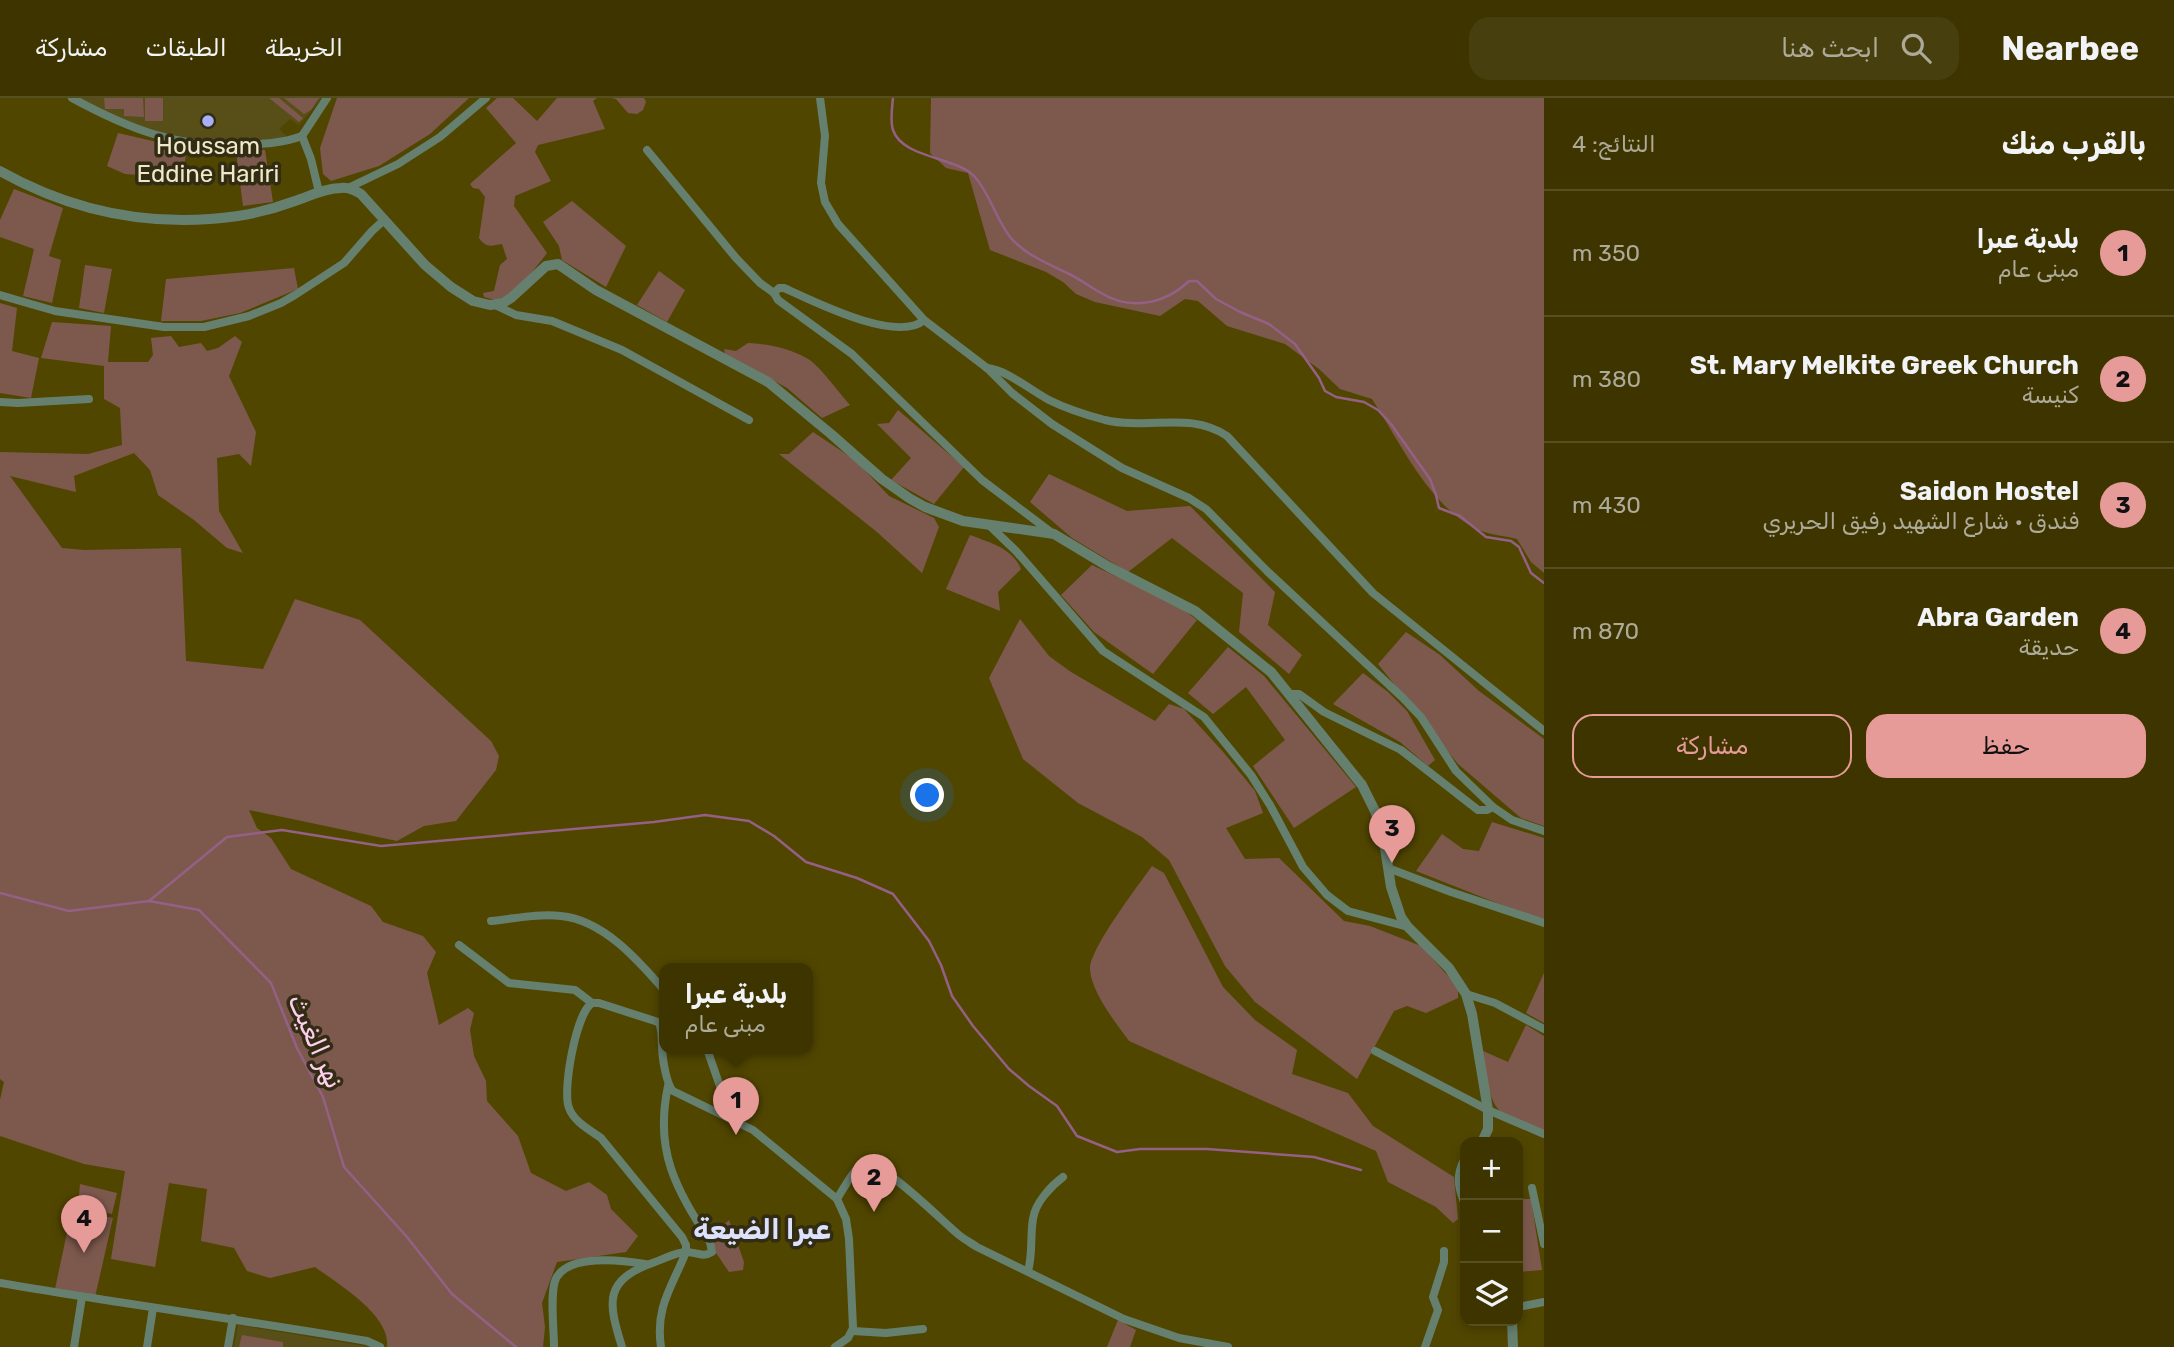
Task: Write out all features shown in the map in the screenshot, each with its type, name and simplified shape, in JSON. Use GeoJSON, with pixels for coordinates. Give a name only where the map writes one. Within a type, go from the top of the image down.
{"type":"FeatureCollection","features":[{"type":"Feature","properties":{"kind":"street"},"geometry":{"type":"LineString","coordinates":[[72,98],[126,125],[177,142],[212,146],[287,141],[302,136],[327,98]]}},
{"type":"Feature","properties":{"kind":"street"},"geometry":{"type":"LineString","coordinates":[[0,171],[30,187],[109,214],[150,219],[240,216],[267,210],[318,192],[348,188],[398,164],[440,138],[486,98]]}},
{"type":"Feature","properties":{"kind":"street"},"geometry":{"type":"LineString","coordinates":[[820,98],[824,113],[821,183],[825,202],[838,223],[923,320],[987,368],[1020,401],[1068,435],[1122,468],[1189,498],[1206,509],[1267,571],[1402,697],[1421,717],[1456,771],[1493,807],[1512,820],[1544,831]]}},
{"type":"Feature","properties":{"kind":"street"},"geometry":{"type":"LineString","coordinates":[[302,136],[311,159],[318,192]]}},
{"type":"Feature","properties":{"kind":"street"},"geometry":{"type":"LineString","coordinates":[[646,150],[760,283],[774,293],[778,300],[852,354],[982,480],[1054,534],[1109,567],[1195,611],[1271,672],[1362,785],[1383,835],[1395,903],[1408,927],[1449,968],[1466,994],[1472,1014],[1488,1110],[1488,1129],[1484,1137]]}},
{"type":"Feature","properties":{"kind":"street"},"geometry":{"type":"LineString","coordinates":[[348,188],[361,194],[408,248],[450,287],[479,303],[495,305],[516,315],[552,321],[612,346],[749,420]]}},
{"type":"Feature","properties":{"kind":"street"},"geometry":{"type":"LineString","coordinates":[[0,295],[55,311],[147,325],[177,328],[211,326],[257,313],[295,295],[344,263],[383,221]]}},
{"type":"Feature","properties":{"kind":"street"},"geometry":{"type":"LineString","coordinates":[[495,305],[511,298],[546,266],[558,264],[596,290],[775,387],[882,479],[909,498],[949,517],[990,526],[1054,534]]}},
{"type":"Feature","properties":{"kind":"street"},"geometry":{"type":"LineString","coordinates":[[774,293],[779,288],[784,288],[869,322],[913,327],[923,320]]}},
{"type":"Feature","properties":{"kind":"street"},"geometry":{"type":"LineString","coordinates":[[987,368],[1001,371],[1061,405],[1106,420],[1138,424],[1202,424],[1227,436],[1373,593],[1544,731]]}},
{"type":"Feature","properties":{"kind":"street"},"geometry":{"type":"LineString","coordinates":[[0,402],[89,399]]}},
{"type":"Feature","properties":{"kind":"street"},"geometry":{"type":"LineString","coordinates":[[990,526],[1016,551],[1104,651],[1204,717],[1251,775],[1303,867],[1326,895],[1348,911],[1408,927]]}},
{"type":"Feature","properties":{"kind":"street"},"geometry":{"type":"LineString","coordinates":[[1289,694],[1298,694],[1324,712],[1401,750],[1478,810],[1493,807]]}},
{"type":"Feature","properties":{"kind":"street"},"geometry":{"type":"LineString","coordinates":[[1388,868],[1544,923]]}},
{"type":"Feature","properties":{"kind":"street"},"geometry":{"type":"LineString","coordinates":[[491,921],[553,915],[579,920],[616,941],[659,985]]}},
{"type":"Feature","properties":{"kind":"street"},"geometry":{"type":"LineString","coordinates":[[459,945],[509,983],[575,990],[592,1003],[617,1008],[659,1023]]}},
{"type":"Feature","properties":{"kind":"street"},"geometry":{"type":"LineString","coordinates":[[1466,994],[1499,1005],[1544,1029]]}},
{"type":"Feature","properties":{"kind":"street"},"geometry":{"type":"LineString","coordinates":[[592,1003],[585,1008],[578,1029],[566,1092],[569,1111],[601,1138],[686,1245],[686,1252],[664,1299],[660,1317],[661,1347]]}},
{"type":"Feature","properties":{"kind":"street"},"geometry":{"type":"LineString","coordinates":[[1375,1051],[1488,1110],[1544,1134]]}},
{"type":"Feature","properties":{"kind":"street"},"geometry":{"type":"LineString","coordinates":[[621,1347],[611,1306],[616,1288],[629,1274],[686,1252],[703,1255],[712,1252],[710,1242],[677,1186],[667,1158],[664,1144],[664,1105],[668,1086],[663,1054]]}},
{"type":"Feature","properties":{"kind":"street"},"geometry":{"type":"LineString","coordinates":[[708,1054],[736,1122]]}},
{"type":"Feature","properties":{"kind":"street"},"geometry":{"type":"LineString","coordinates":[[668,1086],[675,1093],[753,1130],[837,1199],[846,1219],[851,1256],[853,1331],[835,1347]]}},
{"type":"Feature","properties":{"kind":"street"},"geometry":{"type":"LineString","coordinates":[[837,1199],[858,1167],[864,1163],[874,1164],[906,1187],[960,1236],[1124,1319],[1185,1343],[1228,1347]]}},
{"type":"Feature","properties":{"kind":"street"},"geometry":{"type":"LineString","coordinates":[[1028,1271],[1034,1213],[1049,1191],[1063,1177]]}},
{"type":"Feature","properties":{"kind":"street"},"geometry":{"type":"LineString","coordinates":[[1532,1188],[1544,1244]]}},
{"type":"Feature","properties":{"kind":"street"},"geometry":{"type":"LineString","coordinates":[[1425,1347],[1438,1310],[1433,1297],[1444,1262],[1444,1251]]}},
{"type":"Feature","properties":{"kind":"street"},"geometry":{"type":"LineString","coordinates":[[554,1347],[553,1287],[555,1279],[564,1269],[603,1260],[647,1265]]}},
{"type":"Feature","properties":{"kind":"street"},"geometry":{"type":"LineString","coordinates":[[0,1283],[233,1318],[367,1341],[380,1347]]}},
{"type":"Feature","properties":{"kind":"street"},"geometry":{"type":"LineString","coordinates":[[74,1347],[82,1297]]}},
{"type":"Feature","properties":{"kind":"street"},"geometry":{"type":"LineString","coordinates":[[1523,1306],[1544,1302]]}},
{"type":"Feature","properties":{"kind":"street"},"geometry":{"type":"LineString","coordinates":[[147,1347],[153,1308]]}},
{"type":"Feature","properties":{"kind":"street"},"geometry":{"type":"LineString","coordinates":[[228,1347],[233,1318]]}},
{"type":"Feature","properties":{"kind":"street"},"geometry":{"type":"LineString","coordinates":[[1512,1326],[1513,1347]]}},
{"type":"Feature","properties":{"kind":"street"},"geometry":{"type":"LineString","coordinates":[[853,1331],[886,1334],[923,1329]]}},
{"type":"Feature","properties":{"kind":"shaded area","name":"Houssam Eddine Hariri"},"geometry":{"type":"Polygon","coordinates":[[[79,98],[322,98],[299,125],[290,119],[279,129],[286,136],[267,140],[203,140],[145,127],[104,112],[79,98]]]}},
{"type":"Feature","properties":{"kind":"shaded area"},"geometry":{"type":"Polygon","coordinates":[[[104,98],[143,98],[144,117],[124,116],[124,109],[105,109],[104,98]]]}},
{"type":"Feature","properties":{"kind":"shaded area"},"geometry":{"type":"Polygon","coordinates":[[[145,98],[163,98],[163,121],[145,121],[145,98]]]}},
{"type":"Feature","properties":{"kind":"shaded area"},"geometry":{"type":"Polygon","coordinates":[[[269,98],[279,98],[303,118],[299,122],[269,98]]]}},
{"type":"Feature","properties":{"kind":"shaded area"},"geometry":{"type":"Polygon","coordinates":[[[284,98],[319,98],[311,110],[304,114],[284,98]]]}},
{"type":"Feature","properties":{"kind":"shaded area"},"geometry":{"type":"Polygon","coordinates":[[[337,98],[469,98],[430,134],[379,166],[331,181],[323,174],[320,148],[337,98]]]}},
{"type":"Feature","properties":{"kind":"shaded area"},"geometry":{"type":"Polygon","coordinates":[[[497,98],[513,98],[537,121],[557,98],[597,98],[593,101],[605,129],[538,145],[535,152],[551,181],[515,196],[514,206],[547,253],[514,291],[495,299],[484,297],[483,293],[494,291],[500,265],[507,259],[502,244],[489,246],[479,238],[485,197],[479,189],[470,184],[516,143],[486,108],[497,98]]]}},
{"type":"Feature","properties":{"kind":"shaded area"},"geometry":{"type":"Polygon","coordinates":[[[611,98],[644,98],[646,102],[643,110],[637,114],[628,113],[616,99],[611,98]]]}},
{"type":"Feature","properties":{"kind":"shaded area"},"geometry":{"type":"Polygon","coordinates":[[[931,98],[1544,98],[1544,573],[1531,562],[1517,539],[1481,531],[1447,508],[1418,473],[1372,399],[1340,389],[1319,369],[1285,344],[1227,326],[1198,301],[1185,299],[1160,316],[1095,302],[1076,294],[1046,272],[990,250],[968,173],[946,168],[930,153],[931,98]]]}},
{"type":"Feature","properties":{"kind":"shaded area"},"geometry":{"type":"Polygon","coordinates":[[[118,133],[187,149],[182,178],[125,174],[107,166],[118,133]]]}},
{"type":"Feature","properties":{"kind":"shaded area"},"geometry":{"type":"Polygon","coordinates":[[[265,150],[273,202],[243,206],[236,152],[265,150]]]}},
{"type":"Feature","properties":{"kind":"shaded area"},"geometry":{"type":"Polygon","coordinates":[[[14,189],[63,208],[49,256],[61,260],[52,303],[23,296],[34,249],[0,237],[0,220],[14,189]]]}},
{"type":"Feature","properties":{"kind":"shaded area"},"geometry":{"type":"Polygon","coordinates":[[[572,201],[626,246],[606,287],[562,260],[559,246],[543,222],[572,201]]]}},
{"type":"Feature","properties":{"kind":"shaded area"},"geometry":{"type":"Polygon","coordinates":[[[85,265],[112,269],[104,313],[79,308],[85,265]]]}},
{"type":"Feature","properties":{"kind":"shaded area"},"geometry":{"type":"Polygon","coordinates":[[[294,268],[298,289],[240,313],[201,321],[161,321],[166,279],[294,268]]]}},
{"type":"Feature","properties":{"kind":"shaded area"},"geometry":{"type":"Polygon","coordinates":[[[659,271],[685,290],[667,322],[637,305],[659,271]]]}},
{"type":"Feature","properties":{"kind":"shaded area"},"geometry":{"type":"Polygon","coordinates":[[[0,303],[17,308],[12,351],[39,358],[31,398],[0,393],[0,303]]]}},
{"type":"Feature","properties":{"kind":"shaded area"},"geometry":{"type":"Polygon","coordinates":[[[52,322],[111,326],[108,362],[148,362],[153,355],[151,338],[171,336],[179,347],[201,343],[207,351],[218,348],[235,336],[242,342],[229,376],[256,432],[251,466],[239,454],[217,458],[219,511],[243,553],[227,548],[194,520],[158,495],[150,470],[134,453],[74,476],[76,492],[10,476],[62,548],[181,548],[186,661],[263,669],[295,599],[360,620],[491,741],[499,756],[496,770],[456,821],[424,826],[397,841],[249,810],[257,828],[271,838],[291,869],[371,906],[383,922],[423,936],[436,952],[427,973],[439,1025],[468,1008],[474,1013],[470,1030],[474,1056],[486,1081],[487,1101],[518,1136],[531,1173],[566,1191],[589,1182],[607,1195],[611,1209],[638,1236],[626,1252],[557,1262],[542,1303],[545,1327],[543,1347],[387,1347],[381,1323],[372,1312],[349,1291],[315,1267],[270,1278],[247,1271],[234,1248],[201,1241],[207,1189],[169,1183],[155,1267],[111,1259],[125,1171],[84,1164],[0,1136],[0,1100],[4,1082],[0,1079],[0,452],[88,454],[122,445],[120,408],[104,399],[104,366],[41,358],[52,322]]]}},
{"type":"Feature","properties":{"kind":"shaded area"},"geometry":{"type":"Polygon","coordinates":[[[748,343],[779,347],[813,362],[850,405],[822,418],[787,388],[725,354],[724,349],[736,351],[748,343]]]}},
{"type":"Feature","properties":{"kind":"shaded area"},"geometry":{"type":"Polygon","coordinates":[[[898,410],[964,467],[934,504],[891,480],[911,458],[877,424],[889,423],[898,410]]]}},
{"type":"Feature","properties":{"kind":"shaded area"},"geometry":{"type":"Polygon","coordinates":[[[813,432],[855,460],[889,496],[934,518],[939,527],[922,573],[877,532],[779,454],[789,454],[813,432]]]}},
{"type":"Feature","properties":{"kind":"shaded area"},"geometry":{"type":"Polygon","coordinates":[[[1049,474],[1127,511],[1190,506],[1275,592],[1268,625],[1302,655],[1289,674],[1239,632],[1243,593],[1172,538],[1128,572],[1072,538],[1030,502],[1049,474]]]}},
{"type":"Feature","properties":{"kind":"shaded area"},"geometry":{"type":"Polygon","coordinates":[[[970,535],[1006,551],[1021,569],[998,592],[1000,611],[946,589],[970,535]]]}},
{"type":"Feature","properties":{"kind":"shaded area"},"geometry":{"type":"Polygon","coordinates":[[[1092,565],[1177,605],[1197,620],[1153,674],[1094,632],[1061,595],[1092,565]]]}},
{"type":"Feature","properties":{"kind":"shaded area"},"geometry":{"type":"Polygon","coordinates":[[[1020,619],[1049,656],[1071,672],[1155,721],[1169,704],[1184,709],[1255,791],[1263,813],[1226,828],[1245,859],[1279,858],[1344,921],[1370,926],[1421,946],[1458,987],[1458,998],[1426,1013],[1407,1006],[1394,1011],[1357,1079],[1255,1002],[1225,966],[1169,860],[1142,837],[1078,803],[1023,759],[989,678],[1020,619]]]}},
{"type":"Feature","properties":{"kind":"shaded area"},"geometry":{"type":"Polygon","coordinates":[[[1406,632],[1440,655],[1479,691],[1544,739],[1544,826],[1521,818],[1458,764],[1378,664],[1406,632]]]}},
{"type":"Feature","properties":{"kind":"shaded area"},"geometry":{"type":"Polygon","coordinates":[[[1228,647],[1264,676],[1356,787],[1294,828],[1253,766],[1285,740],[1246,687],[1213,714],[1188,693],[1228,647]]]}},
{"type":"Feature","properties":{"kind":"shaded area"},"geometry":{"type":"Polygon","coordinates":[[[1363,673],[1407,711],[1435,760],[1428,766],[1400,742],[1333,704],[1363,673]]]}},
{"type":"Feature","properties":{"kind":"shaded area"},"geometry":{"type":"Polygon","coordinates":[[[1492,822],[1544,838],[1544,926],[1525,914],[1416,871],[1442,834],[1463,849],[1479,851],[1492,822]]]}},
{"type":"Feature","properties":{"kind":"shaded area"},"geometry":{"type":"Polygon","coordinates":[[[1152,866],[1164,873],[1223,987],[1255,1020],[1297,1050],[1292,1074],[1348,1093],[1373,1126],[1454,1177],[1458,1219],[1453,1223],[1436,1207],[1388,1182],[1376,1151],[1129,1041],[1099,997],[1090,969],[1092,959],[1106,932],[1152,866]]]}},
{"type":"Feature","properties":{"kind":"shaded area"},"geometry":{"type":"Polygon","coordinates":[[[1544,973],[1544,1023],[1526,1013],[1544,973]]]}},
{"type":"Feature","properties":{"kind":"shaded area"},"geometry":{"type":"Polygon","coordinates":[[[1526,1025],[1544,1036],[1544,1131],[1499,1110],[1491,1097],[1487,1082],[1483,1051],[1508,1062],[1526,1025]]]}},
{"type":"Feature","properties":{"kind":"shaded area"},"geometry":{"type":"Polygon","coordinates":[[[80,1184],[117,1193],[112,1214],[78,1207],[80,1184]]]}},
{"type":"Feature","properties":{"kind":"shaded area"},"geometry":{"type":"Polygon","coordinates":[[[1523,1199],[1531,1199],[1542,1270],[1523,1272],[1523,1199]]]}},
{"type":"Feature","properties":{"kind":"shaded area"},"geometry":{"type":"Polygon","coordinates":[[[72,1209],[113,1218],[95,1297],[55,1289],[72,1209]]]}},
{"type":"Feature","properties":{"kind":"shaded area"},"geometry":{"type":"Polygon","coordinates":[[[729,1220],[744,1262],[743,1270],[729,1272],[716,1253],[712,1236],[729,1220]]]}},
{"type":"Feature","properties":{"kind":"shaded area"},"geometry":{"type":"Polygon","coordinates":[[[1118,1320],[1136,1330],[1130,1347],[1107,1347],[1118,1320]]]}},
{"type":"Feature","properties":{"kind":"shaded area"},"geometry":{"type":"Polygon","coordinates":[[[238,1325],[371,1347],[234,1347],[238,1325]]]}},
{"type":"Feature","properties":{"kind":"shaded area"},"geometry":{"type":"Polygon","coordinates":[[[242,1335],[283,1342],[283,1347],[239,1347],[242,1335]]]}},
{"type":"Feature","properties":{"kind":"waterway"},"geometry":{"type":"LineString","coordinates":[[893,98],[892,126],[899,139],[907,147],[956,165],[975,177],[1005,230],[1023,249],[1112,299],[1136,303],[1159,300],[1189,281],[1197,281],[1216,299],[1269,324],[1295,344],[1325,391],[1336,397],[1364,402],[1378,410],[1391,424],[1430,479],[1439,508],[1460,516],[1486,537],[1511,541],[1519,547],[1531,573],[1544,583]]}},
{"type":"Feature","properties":{"kind":"waterway"},"geometry":{"type":"LineString","coordinates":[[149,901],[227,837],[282,830],[381,846],[654,822],[705,815],[749,821],[774,836],[806,862],[857,878],[893,894],[929,941],[952,996],[973,1026],[1009,1069],[1057,1106],[1077,1136],[1117,1152],[1140,1149],[1207,1149],[1314,1157],[1361,1170]]}},
{"type":"Feature","properties":{"kind":"waterway","name":"نهر الغيث"},"geometry":{"type":"LineString","coordinates":[[0,893],[69,911],[149,901],[199,910],[271,983],[297,1048],[323,1097],[344,1167],[407,1237],[452,1294],[516,1347]]}},
{"type":"Feature","properties":{"kind":"place","name":"Houssam Eddine Hariri"},"geometry":{"type":"Point","coordinates":[208,121]}},
{"type":"Feature","properties":{"kind":"place","name":"Saidon Hostel"},"geometry":{"type":"Point","coordinates":[1392,863]}},
{"type":"Feature","properties":{"kind":"place","name":"بلدية عبرا"},"geometry":{"type":"Point","coordinates":[736,1135]}},
{"type":"Feature","properties":{"kind":"place","name":"St. Mary Melkite Greek Church"},"geometry":{"type":"Point","coordinates":[874,1212]}},
{"type":"Feature","properties":{"kind":"place","name":"Abra Garden"},"geometry":{"type":"Point","coordinates":[84,1253]}},
{"type":"Feature","properties":{"kind":"district","name":"عبرا الضيعة"},"geometry":{"type":"Point","coordinates":[762,1229]}}]}
